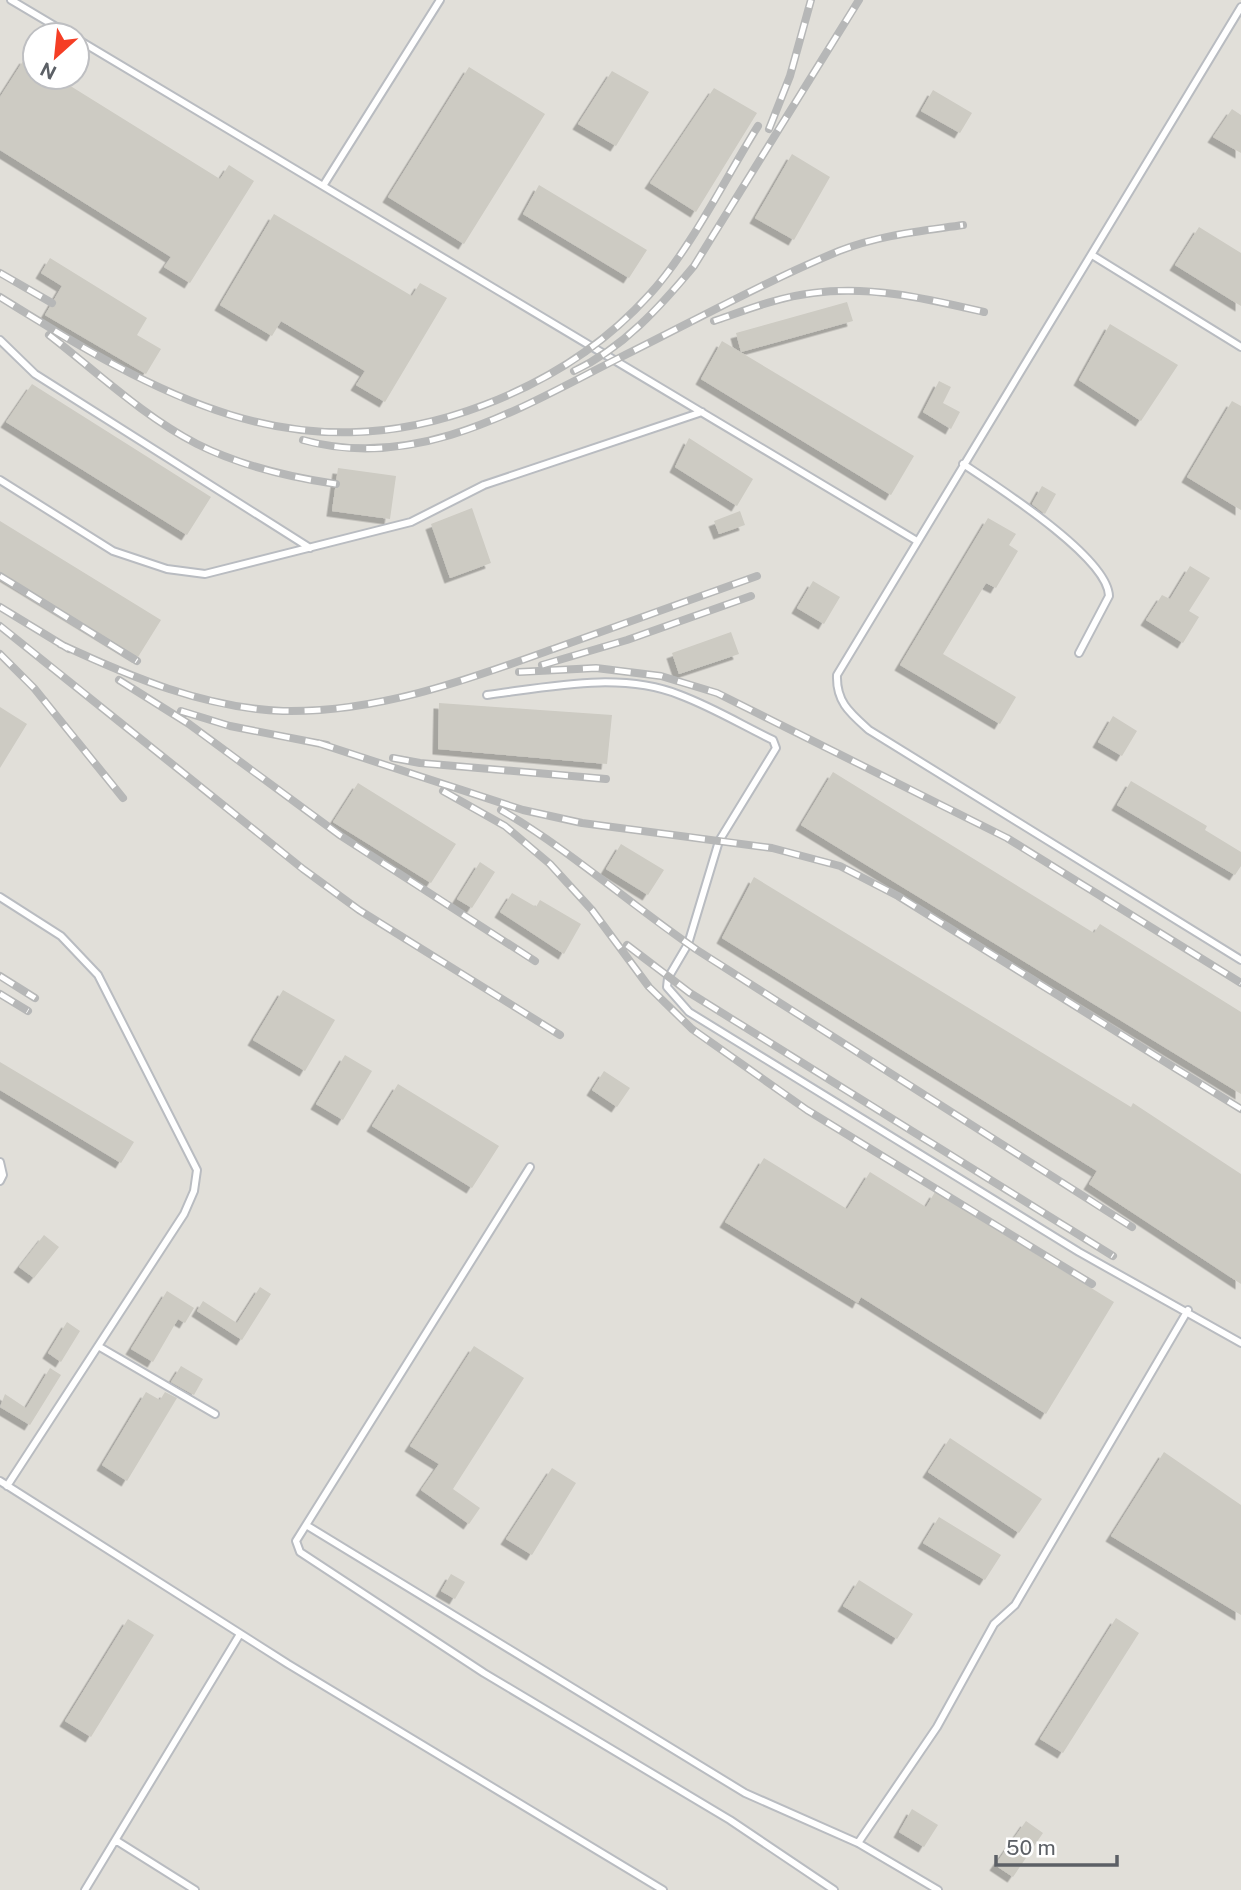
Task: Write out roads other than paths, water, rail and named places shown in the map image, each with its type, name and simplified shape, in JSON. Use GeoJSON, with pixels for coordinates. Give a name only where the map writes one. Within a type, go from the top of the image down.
{"type":"FeatureCollection","features":[{"type":"Feature","properties":{"kind":"lane"},"geometry":{"type":"LineString","coordinates":[[11,0],[46,21]]}},
{"type":"Feature","properties":{"kind":"lane"},"geometry":{"type":"LineString","coordinates":[[323,186],[440,0]]}},
{"type":"Feature","properties":{"kind":"lane"},"geometry":{"type":"LineString","coordinates":[[1241,7],[836,675],[836,689],[844,708],[869,730],[1241,960]]}},
{"type":"Feature","properties":{"kind":"lane"},"geometry":{"type":"LineString","coordinates":[[91,47],[917,541]]}},
{"type":"Feature","properties":{"kind":"lane"},"geometry":{"type":"LineString","coordinates":[[1092,255],[1241,347]]}},
{"type":"Feature","properties":{"kind":"lane"},"geometry":{"type":"LineString","coordinates":[[0,340],[35,374],[310,548]]}},
{"type":"Feature","properties":{"kind":"lane"},"geometry":{"type":"LineString","coordinates":[[0,480],[113,551],[167,569],[205,574],[411,522],[484,485],[702,412]]}},
{"type":"Feature","properties":{"kind":"lane"},"geometry":{"type":"LineString","coordinates":[[963,464],[1013,498],[1082,552],[1109,586],[1110,596],[1079,653]]}},
{"type":"Feature","properties":{"kind":"lane"},"geometry":{"type":"LineString","coordinates":[[487,695],[556,686],[621,682],[678,694],[773,740],[776,748],[719,841],[688,944],[668,978],[667,987],[689,1012],[711,1026],[1079,1252],[1172,1306],[1188,1310],[1241,1343]]}},
{"type":"Feature","properties":{"kind":"lane"},"geometry":{"type":"LineString","coordinates":[[0,897],[61,936],[98,975],[197,1170],[194,1191],[184,1214],[7,1486]]}},
{"type":"Feature","properties":{"kind":"lane"},"geometry":{"type":"LineString","coordinates":[[0,1162],[4,1175],[0,1181]]}},
{"type":"Feature","properties":{"kind":"lane"},"geometry":{"type":"LineString","coordinates":[[530,1167],[296,1541],[300,1552],[484,1673],[730,1820],[834,1890]]}},
{"type":"Feature","properties":{"kind":"lane"},"geometry":{"type":"LineString","coordinates":[[858,1843],[937,1727],[994,1624],[1015,1605],[1188,1310]]}},
{"type":"Feature","properties":{"kind":"lane"},"geometry":{"type":"LineString","coordinates":[[98,1346],[215,1414]]}},
{"type":"Feature","properties":{"kind":"lane"},"geometry":{"type":"LineString","coordinates":[[0,1481],[240,1634],[663,1890]]}},
{"type":"Feature","properties":{"kind":"lane"},"geometry":{"type":"LineString","coordinates":[[306,1525],[745,1793],[858,1843],[938,1890]]}},
{"type":"Feature","properties":{"kind":"lane"},"geometry":{"type":"LineString","coordinates":[[85,1890],[240,1634]]}},
{"type":"Feature","properties":{"kind":"lane"},"geometry":{"type":"LineString","coordinates":[[117,1841],[195,1890]]}},
{"type":"Feature","properties":{"kind":"railway"},"geometry":{"type":"LineString","coordinates":[[769,129],[790,76],[811,0]]}},
{"type":"Feature","properties":{"kind":"railway"},"geometry":{"type":"LineString","coordinates":[[574,371],[609,351],[640,325],[694,266],[859,0]]}},
{"type":"Feature","properties":{"kind":"railway"},"geometry":{"type":"LineString","coordinates":[[0,297],[115,365],[172,393],[230,415],[289,428],[351,432],[415,425],[484,405],[530,385],[573,360],[613,330],[649,295],[678,258],[758,126]]}},
{"type":"Feature","properties":{"kind":"railway"},"geometry":{"type":"LineString","coordinates":[[303,440],[346,448],[387,448],[428,441],[468,429],[545,396],[756,289],[839,251],[885,237],[963,225]]}},
{"type":"Feature","properties":{"kind":"railway"},"geometry":{"type":"LineString","coordinates":[[0,273],[52,303]]}},
{"type":"Feature","properties":{"kind":"railway"},"geometry":{"type":"LineString","coordinates":[[714,321],[763,304],[835,291],[878,292],[984,312]]}},
{"type":"Feature","properties":{"kind":"railway"},"geometry":{"type":"LineString","coordinates":[[49,335],[139,407],[197,444],[265,470],[336,484]]}},
{"type":"Feature","properties":{"kind":"railway"},"geometry":{"type":"LineString","coordinates":[[0,576],[137,661]]}},
{"type":"Feature","properties":{"kind":"railway"},"geometry":{"type":"LineString","coordinates":[[60,644],[141,679],[196,697],[254,709],[318,710],[388,700],[456,682],[757,576]]}},
{"type":"Feature","properties":{"kind":"railway"},"geometry":{"type":"LineString","coordinates":[[542,665],[627,640],[751,596]]}},
{"type":"Feature","properties":{"kind":"railway"},"geometry":{"type":"LineString","coordinates":[[0,607],[69,649]]}},
{"type":"Feature","properties":{"kind":"railway"},"geometry":{"type":"LineString","coordinates":[[0,626],[303,869],[359,910],[560,1035]]}},
{"type":"Feature","properties":{"kind":"railway"},"geometry":{"type":"LineString","coordinates":[[0,654],[34,688],[123,798]]}},
{"type":"Feature","properties":{"kind":"railway"},"geometry":{"type":"LineString","coordinates":[[519,672],[596,668],[661,676],[717,693],[1007,838],[1241,983]]}},
{"type":"Feature","properties":{"kind":"railway"},"geometry":{"type":"LineString","coordinates":[[119,680],[189,724],[341,836],[535,961]]}},
{"type":"Feature","properties":{"kind":"railway"},"geometry":{"type":"LineString","coordinates":[[181,711],[230,726],[327,745]]}},
{"type":"Feature","properties":{"kind":"railway"},"geometry":{"type":"LineString","coordinates":[[318,743],[523,810],[582,823],[772,848],[840,866],[898,896],[1241,1109]]}},
{"type":"Feature","properties":{"kind":"railway"},"geometry":{"type":"LineString","coordinates":[[393,758],[420,763],[606,779]]}},
{"type":"Feature","properties":{"kind":"railway"},"geometry":{"type":"LineString","coordinates":[[443,791],[505,826],[550,864],[592,910],[649,987],[692,1029],[807,1110],[1092,1284]]}},
{"type":"Feature","properties":{"kind":"railway"},"geometry":{"type":"LineString","coordinates":[[501,810],[551,842],[697,950],[1132,1227]]}},
{"type":"Feature","properties":{"kind":"railway"},"geometry":{"type":"LineString","coordinates":[[627,945],[690,993],[1113,1256]]}},
{"type":"Feature","properties":{"kind":"railway"},"geometry":{"type":"LineString","coordinates":[[0,976],[35,998]]}},
{"type":"Feature","properties":{"kind":"railway"},"geometry":{"type":"LineString","coordinates":[[0,994],[28,1011]]}}]}
